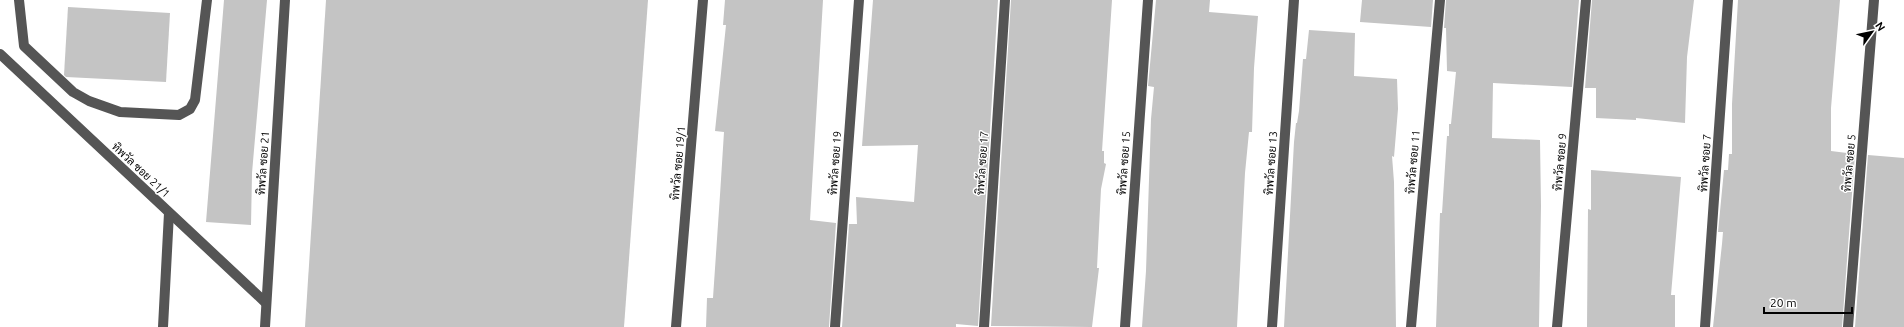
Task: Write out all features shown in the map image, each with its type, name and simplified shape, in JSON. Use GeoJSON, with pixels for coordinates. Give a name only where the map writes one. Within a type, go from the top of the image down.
{"type":"FeatureCollection","features":[{"type":"Feature","properties":{"kind":"street"},"geometry":{"type":"LineString","coordinates":[[19,0],[24,46],[73,92],[94,103],[120,112],[179,115],[190,109],[195,100],[207,0]]}},
{"type":"Feature","properties":{"kind":"street","name":"ทิพวัล ซอย 21"},"geometry":{"type":"LineString","coordinates":[[265,327],[285,0]]}},
{"type":"Feature","properties":{"kind":"street","name":"ทิพวัล ซอย 19/1"},"geometry":{"type":"LineString","coordinates":[[676,327],[703,0]]}},
{"type":"Feature","properties":{"kind":"street","name":"ทิพวัล ซอย 19"},"geometry":{"type":"LineString","coordinates":[[835,327],[859,0]]}},
{"type":"Feature","properties":{"kind":"street","name":"ทิพวัล ซอย 17"},"geometry":{"type":"LineString","coordinates":[[984,327],[1005,0]]}},
{"type":"Feature","properties":{"kind":"street","name":"ทิพวัล ซอย 15"},"geometry":{"type":"LineString","coordinates":[[1125,327],[1148,0]]}},
{"type":"Feature","properties":{"kind":"street","name":"ทิพวัล ซอย 13"},"geometry":{"type":"LineString","coordinates":[[1272,327],[1294,0]]}},
{"type":"Feature","properties":{"kind":"street","name":"ทิพวัล ซอย 11"},"geometry":{"type":"LineString","coordinates":[[1411,327],[1440,0]]}},
{"type":"Feature","properties":{"kind":"street","name":"ทิพวัล ซอย 9"},"geometry":{"type":"LineString","coordinates":[[1557,327],[1586,0]]}},
{"type":"Feature","properties":{"kind":"street","name":"ทิพวัล ซอย 7"},"geometry":{"type":"LineString","coordinates":[[1705,327],[1728,0]]}},
{"type":"Feature","properties":{"kind":"street","name":"ทิพวัล ซอย 5"},"geometry":{"type":"LineString","coordinates":[[1848,327],[1874,0]]}},
{"type":"Feature","properties":{"kind":"street","name":"ทิพวัล ซอย 21/1"},"geometry":{"type":"LineString","coordinates":[[0,54],[266,302]]}},
{"type":"Feature","properties":{"kind":"street"},"geometry":{"type":"LineString","coordinates":[[163,327],[169,212]]}},
{"type":"Feature","properties":{"kind":"building"},"geometry":{"type":"Polygon","coordinates":[[[224,0],[267,0],[252,173],[251,225],[206,222],[224,0]]]}},
{"type":"Feature","properties":{"kind":"building"},"geometry":{"type":"Polygon","coordinates":[[[326,0],[648,0],[624,327],[305,327],[326,0]]]}},
{"type":"Feature","properties":{"kind":"building"},"geometry":{"type":"Polygon","coordinates":[[[725,0],[823,0],[810,220],[836,223],[829,327],[706,327],[707,298],[713,298],[724,132],[715,131],[726,25],[723,25],[725,0]]]}},
{"type":"Feature","properties":{"kind":"building"},"geometry":{"type":"Polygon","coordinates":[[[873,0],[998,0],[978,326],[956,324],[956,327],[842,327],[849,224],[857,224],[856,197],[914,202],[918,145],[862,146],[873,0]]]}},
{"type":"Feature","properties":{"kind":"building"},"geometry":{"type":"Polygon","coordinates":[[[1011,0],[1112,0],[1102,151],[1104,151],[1104,163],[1106,164],[1101,189],[1097,268],[1099,268],[1092,327],[991,326],[1011,0]]]}},
{"type":"Feature","properties":{"kind":"building"},"geometry":{"type":"Polygon","coordinates":[[[1156,0],[1210,0],[1209,12],[1258,16],[1254,68],[1252,132],[1249,132],[1245,173],[1237,327],[1142,327],[1146,271],[1151,119],[1154,87],[1148,86],[1156,0]]]}},
{"type":"Feature","properties":{"kind":"building"},"geometry":{"type":"Polygon","coordinates":[[[1362,0],[1433,0],[1431,27],[1360,22],[1362,0]]]}},
{"type":"Feature","properties":{"kind":"building"},"geometry":{"type":"Polygon","coordinates":[[[1446,0],[1579,0],[1572,87],[1493,83],[1492,138],[1540,140],[1541,206],[1539,327],[1436,327],[1440,213],[1442,213],[1447,136],[1449,136],[1449,124],[1451,124],[1456,72],[1447,71],[1446,28],[1444,28],[1446,0]]]}},
{"type":"Feature","properties":{"kind":"building"},"geometry":{"type":"Polygon","coordinates":[[[1592,0],[1694,0],[1687,57],[1685,123],[1636,118],[1636,120],[1596,118],[1596,88],[1585,88],[1592,0]]]}},
{"type":"Feature","properties":{"kind":"building"},"geometry":{"type":"Polygon","coordinates":[[[1738,0],[1840,0],[1831,108],[1831,151],[1855,154],[1842,327],[1713,327],[1723,232],[1718,232],[1724,170],[1728,170],[1729,154],[1732,154],[1732,104],[1738,0]]]}},
{"type":"Feature","properties":{"kind":"building"},"geometry":{"type":"Polygon","coordinates":[[[68,7],[170,13],[166,82],[66,77],[64,75],[68,7]]]}},
{"type":"Feature","properties":{"kind":"building"},"geometry":{"type":"Polygon","coordinates":[[[1309,30],[1355,33],[1354,76],[1397,79],[1398,109],[1394,157],[1392,156],[1394,182],[1396,327],[1284,327],[1294,142],[1299,111],[1303,59],[1306,59],[1309,30]]]}},
{"type":"Feature","properties":{"kind":"building"},"geometry":{"type":"Polygon","coordinates":[[[1868,155],[1904,158],[1904,327],[1855,327],[1868,155]]]}},
{"type":"Feature","properties":{"kind":"building"},"geometry":{"type":"Polygon","coordinates":[[[1591,170],[1681,177],[1671,295],[1675,295],[1675,327],[1587,327],[1588,209],[1591,210],[1591,170]]]}}]}
